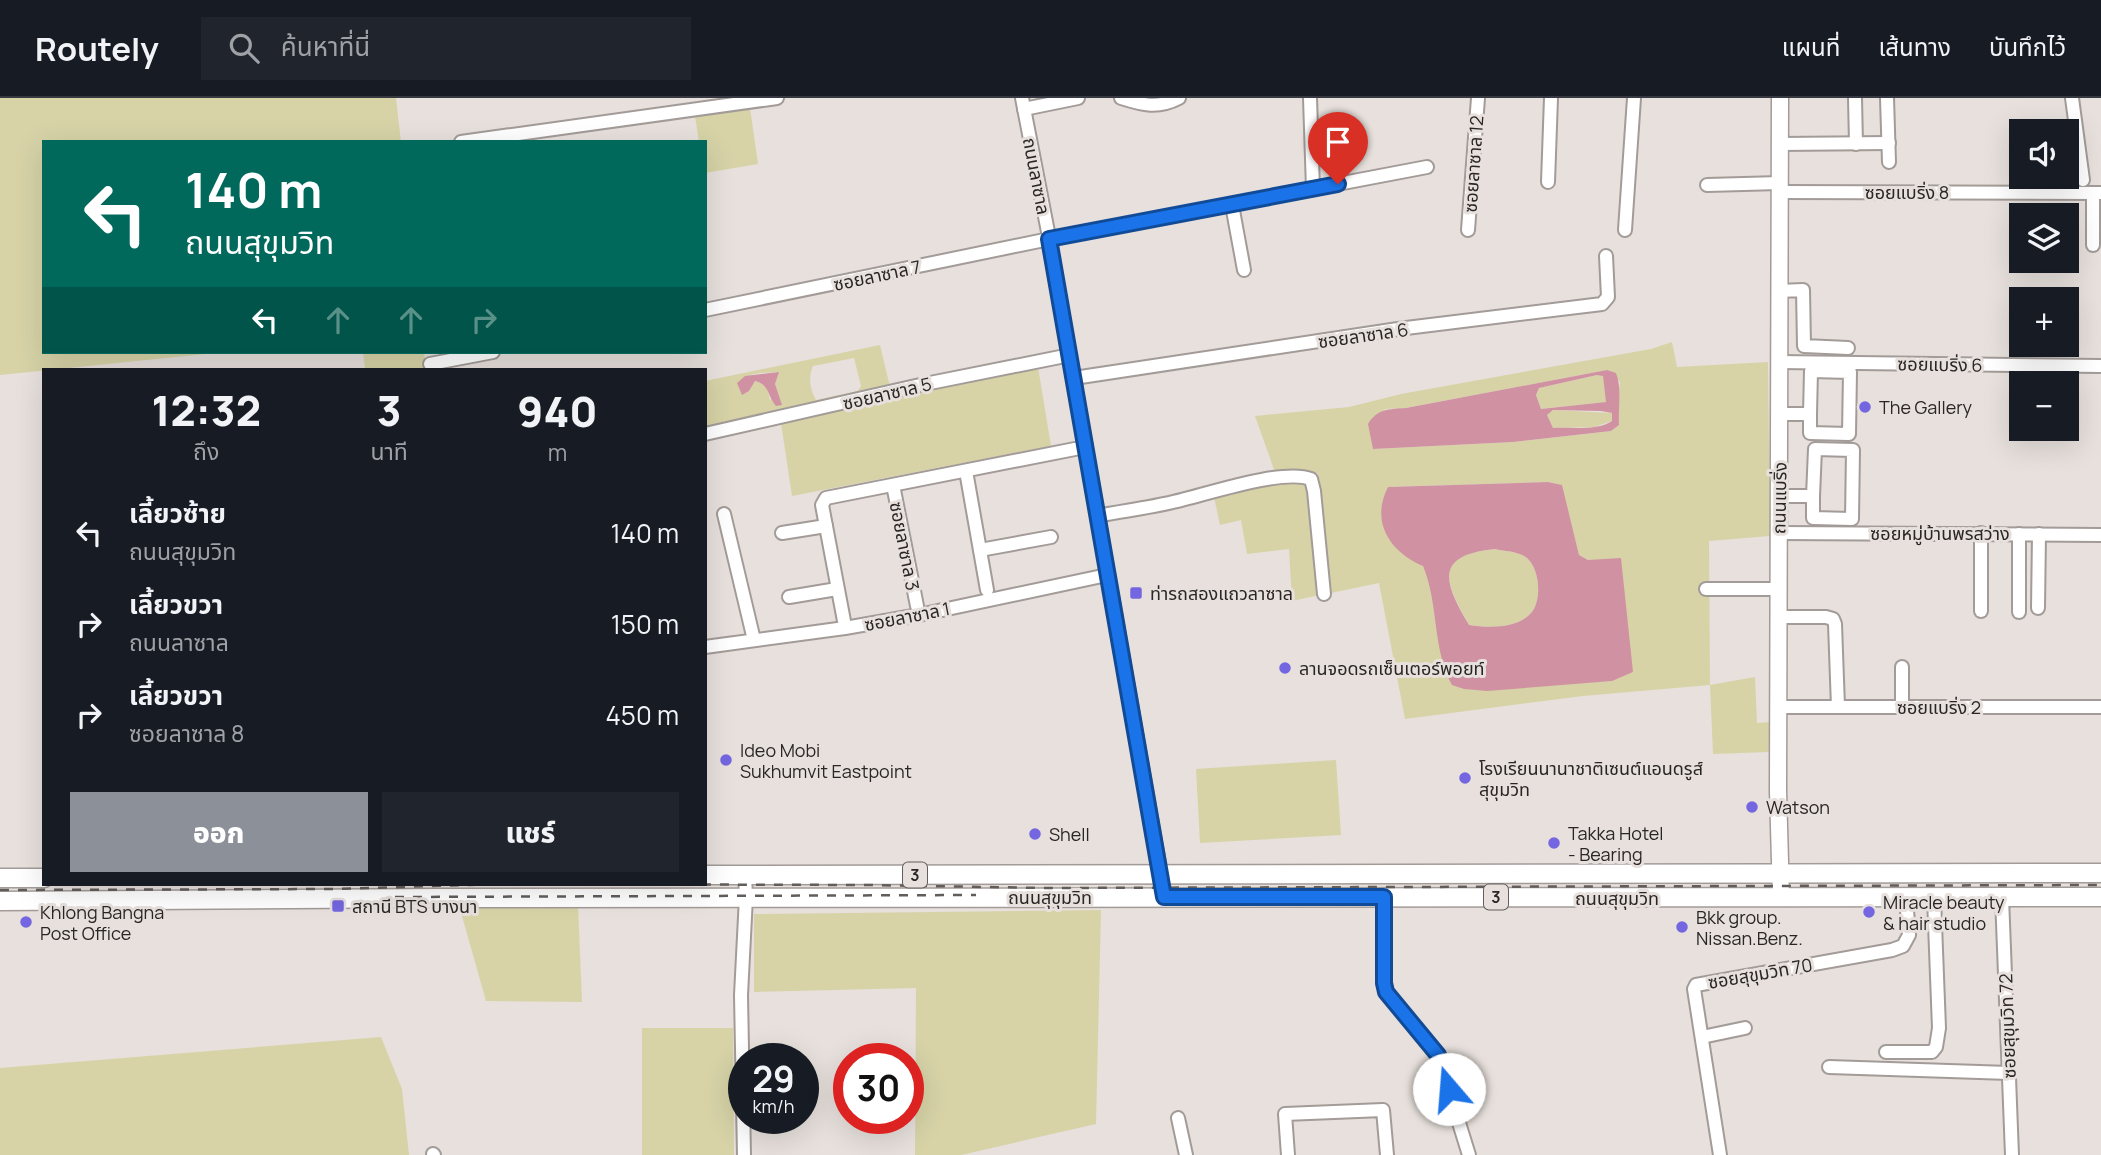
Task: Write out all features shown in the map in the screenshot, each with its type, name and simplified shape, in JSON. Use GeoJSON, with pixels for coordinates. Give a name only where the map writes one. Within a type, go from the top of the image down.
{"type":"FeatureCollection","features":[{"type":"Feature","properties":{"kind":"highway","name":"ถนนสุขุมวิท"},"geometry":{"type":"LineString","coordinates":[[707,875],[2101,873]]}},
{"type":"Feature","properties":{"kind":"highway"},"geometry":{"type":"LineString","coordinates":[[1161,875],[1164,897]]}},
{"type":"Feature","properties":{"kind":"highway"},"geometry":{"type":"LineString","coordinates":[[0,878],[42,878]]}},
{"type":"Feature","properties":{"kind":"highway","name":"ถนนสุขุมวิท"},"geometry":{"type":"LineString","coordinates":[[0,901],[746,897],[2101,897]]}},
{"type":"Feature","properties":{"kind":"main road","name":"ถนนแบริ่ง"},"geometry":{"type":"LineString","coordinates":[[1780,98],[1777,708],[1781,897]]}},
{"type":"Feature","properties":{"kind":"street"},"geometry":{"type":"LineString","coordinates":[[475,140],[777,98]]}},
{"type":"Feature","properties":{"kind":"street"},"geometry":{"type":"LineString","coordinates":[[1023,103],[1078,98]]}},
{"type":"Feature","properties":{"kind":"street"},"geometry":{"type":"LineString","coordinates":[[1121,98],[1146,106],[1158,106],[1179,98]]}},
{"type":"Feature","properties":{"kind":"street"},"geometry":{"type":"LineString","coordinates":[[1310,98],[1312,189]]}},
{"type":"Feature","properties":{"kind":"street","name":"ซอยลาซาล 12"},"geometry":{"type":"LineString","coordinates":[[1468,230],[1478,98]]}},
{"type":"Feature","properties":{"kind":"street"},"geometry":{"type":"LineString","coordinates":[[1548,182],[1550,98]]}},
{"type":"Feature","properties":{"kind":"street"},"geometry":{"type":"LineString","coordinates":[[1625,230],[1634,98]]}},
{"type":"Feature","properties":{"kind":"street"},"geometry":{"type":"LineString","coordinates":[[1855,98],[1856,144]]}},
{"type":"Feature","properties":{"kind":"street"},"geometry":{"type":"LineString","coordinates":[[1887,98],[1889,162]]}},
{"type":"Feature","properties":{"kind":"street"},"geometry":{"type":"LineString","coordinates":[[2072,98],[2083,180]]}},
{"type":"Feature","properties":{"kind":"street","name":"ถนนลาซาล"},"geometry":{"type":"LineString","coordinates":[[1023,103],[1161,875]]}},
{"type":"Feature","properties":{"kind":"street"},"geometry":{"type":"LineString","coordinates":[[1780,144],[1889,144]]}},
{"type":"Feature","properties":{"kind":"street","name":"ซอยลาซาล 7"},"geometry":{"type":"LineString","coordinates":[[707,310],[1049,239],[1427,167]]}},
{"type":"Feature","properties":{"kind":"street","name":"ซอยแบริ่ง 8"},"geometry":{"type":"LineString","coordinates":[[1707,185],[2097,193]]}},
{"type":"Feature","properties":{"kind":"street"},"geometry":{"type":"LineString","coordinates":[[2093,245],[2097,193]]}},
{"type":"Feature","properties":{"kind":"street"},"geometry":{"type":"LineString","coordinates":[[1232,205],[1244,270]]}},
{"type":"Feature","properties":{"kind":"street","name":"ซอยลาซาล 6"},"geometry":{"type":"LineString","coordinates":[[1074,378],[1398,329],[1602,304],[1608,298],[1606,256]]}},
{"type":"Feature","properties":{"kind":"street"},"geometry":{"type":"LineString","coordinates":[[1779,291],[1803,290],[1804,346],[1847,348]]}},
{"type":"Feature","properties":{"kind":"street"},"geometry":{"type":"LineString","coordinates":[[430,364],[482,354]]}},
{"type":"Feature","properties":{"kind":"street","name":"ซอยลาซาล 5"},"geometry":{"type":"LineString","coordinates":[[707,434],[920,385],[1070,355]]}},
{"type":"Feature","properties":{"kind":"street","name":"ซอยแบริ่ง 6"},"geometry":{"type":"LineString","coordinates":[[1779,362],[2101,366]]}},
{"type":"Feature","properties":{"kind":"street"},"geometry":{"type":"LineString","coordinates":[[1811,371],[1850,372],[1849,434],[1810,433],[1810,415],[1811,371]]}},
{"type":"Feature","properties":{"kind":"street"},"geometry":{"type":"LineString","coordinates":[[1780,414],[1810,415]]}},
{"type":"Feature","properties":{"kind":"street","name":"ซอยลาซาล 3"},"geometry":{"type":"LineString","coordinates":[[844,621],[822,505],[826,498],[1085,447]]}},
{"type":"Feature","properties":{"kind":"street"},"geometry":{"type":"LineString","coordinates":[[1815,449],[1853,450],[1852,519],[1813,518],[1813,496],[1815,449]]}},
{"type":"Feature","properties":{"kind":"street"},"geometry":{"type":"LineString","coordinates":[[966,471],[987,590]]}},
{"type":"Feature","properties":{"kind":"street"},"geometry":{"type":"LineString","coordinates":[[1097,516],[1280,477],[1306,477],[1311,480],[1314,491],[1324,594]]}},
{"type":"Feature","properties":{"kind":"street","name":"ซอยลาซาล 3"},"geometry":{"type":"LineString","coordinates":[[893,485],[918,606]]}},
{"type":"Feature","properties":{"kind":"street"},"geometry":{"type":"LineString","coordinates":[[1780,496],[1813,496]]}},
{"type":"Feature","properties":{"kind":"street"},"geometry":{"type":"LineString","coordinates":[[724,514],[754,640]]}},
{"type":"Feature","properties":{"kind":"street"},"geometry":{"type":"LineString","coordinates":[[782,533],[826,526]]}},
{"type":"Feature","properties":{"kind":"street","name":"ซอยหมู่บ้านพรสว่าง"},"geometry":{"type":"LineString","coordinates":[[1779,533],[2101,535]]}},
{"type":"Feature","properties":{"kind":"street"},"geometry":{"type":"LineString","coordinates":[[1981,533],[1981,611]]}},
{"type":"Feature","properties":{"kind":"street"},"geometry":{"type":"LineString","coordinates":[[2019,534],[2019,612]]}},
{"type":"Feature","properties":{"kind":"street"},"geometry":{"type":"LineString","coordinates":[[2038,608],[2039,534]]}},
{"type":"Feature","properties":{"kind":"street"},"geometry":{"type":"LineString","coordinates":[[980,550],[1051,537]]}},
{"type":"Feature","properties":{"kind":"street","name":"ซอยลาซาล 1"},"geometry":{"type":"LineString","coordinates":[[707,647],[919,615],[1107,575]]}},
{"type":"Feature","properties":{"kind":"street"},"geometry":{"type":"LineString","coordinates":[[789,597],[838,589]]}},
{"type":"Feature","properties":{"kind":"street"},"geometry":{"type":"LineString","coordinates":[[1706,589],[1778,589]]}},
{"type":"Feature","properties":{"kind":"street"},"geometry":{"type":"LineString","coordinates":[[1778,617],[1833,619],[1838,707]]}},
{"type":"Feature","properties":{"kind":"street"},"geometry":{"type":"LineString","coordinates":[[1902,667],[1902,707]]}},
{"type":"Feature","properties":{"kind":"street","name":"ซอยแบริ่ง 2"},"geometry":{"type":"LineString","coordinates":[[1777,708],[2101,707]]}},
{"type":"Feature","properties":{"kind":"street"},"geometry":{"type":"LineString","coordinates":[[744,1155],[741,995],[745,875]]}},
{"type":"Feature","properties":{"kind":"street"},"geometry":{"type":"LineString","coordinates":[[1384,897],[1386,992],[1438,1055],[1469,1155]]}},
{"type":"Feature","properties":{"kind":"street","name":"ซอยสุขุมวิท 72"},"geometry":{"type":"LineString","coordinates":[[2002,897],[2012,1155]]}},
{"type":"Feature","properties":{"kind":"street","name":"ซอยสุขุมวิท 70"},"geometry":{"type":"LineString","coordinates":[[1720,1155],[1696,985],[1903,946],[1909,935],[1906,898]]}},
{"type":"Feature","properties":{"kind":"street"},"geometry":{"type":"LineString","coordinates":[[1886,1052],[1922,1054],[1932,1052],[1936,1047],[1939,1028],[1934,898]]}},
{"type":"Feature","properties":{"kind":"street"},"geometry":{"type":"LineString","coordinates":[[1702,1037],[1745,1028]]}},
{"type":"Feature","properties":{"kind":"street"},"geometry":{"type":"LineString","coordinates":[[1829,1067],[2009,1073]]}},
{"type":"Feature","properties":{"kind":"street"},"geometry":{"type":"LineString","coordinates":[[1288,1155],[1285,1114],[1383,1110],[1387,1155]]}},
{"type":"Feature","properties":{"kind":"street"},"geometry":{"type":"LineString","coordinates":[[1178,1118],[1185,1155]]}},
{"type":"Feature","properties":{"kind":"shaded area"},"geometry":{"type":"Polygon","coordinates":[[[0,98],[396,98],[401,140],[42,140],[42,354],[205,354],[68,368],[42,368],[42,371],[0,375],[0,98]]]}},
{"type":"Feature","properties":{"kind":"shaded area"},"geometry":{"type":"Polygon","coordinates":[[[750,108],[758,164],[707,173],[707,140],[699,140],[695,116],[750,108]]]}},
{"type":"Feature","properties":{"kind":"shaded area"},"geometry":{"type":"Polygon","coordinates":[[[1672,342],[1677,367],[1768,362],[1770,536],[1709,541],[1710,685],[1583,696],[1405,719],[1379,583],[1331,593],[1318,473],[1276,475],[1255,416],[1349,407],[1401,394],[1651,349],[1672,342]],[[1607,370],[1406,408],[1385,409],[1373,449],[1513,442],[1611,431],[1619,425],[1617,402],[1620,382],[1607,370]],[[1548,482],[1388,487],[1430,582],[1444,668],[1578,683],[1612,681],[1588,560],[1579,555],[1561,485],[1548,482]]]}},
{"type":"Feature","properties":{"kind":"shaded area"},"geometry":{"type":"Polygon","coordinates":[[[880,345],[890,387],[707,427],[707,381],[880,345]],[[854,358],[813,366],[810,383],[816,400],[858,391],[861,386],[854,358]],[[778,372],[753,374],[741,381],[749,391],[754,381],[764,385],[770,400],[777,393],[775,384],[778,372]]]}},
{"type":"Feature","properties":{"kind":"shaded area"},"geometry":{"type":"Polygon","coordinates":[[[363,354],[424,354],[426,368],[365,368],[363,354]]]}},
{"type":"Feature","properties":{"kind":"shaded area"},"geometry":{"type":"Polygon","coordinates":[[[1038,367],[1051,446],[792,496],[781,423],[1038,367]]]}},
{"type":"Feature","properties":{"kind":"shaded area"},"geometry":{"type":"Polygon","coordinates":[[[1607,370],[1616,373],[1619,385],[1619,425],[1611,431],[1513,442],[1373,449],[1368,424],[1375,415],[1607,370]],[[1603,376],[1539,388],[1536,395],[1541,409],[1606,402],[1603,376]],[[1553,410],[1547,415],[1553,428],[1591,427],[1612,421],[1612,413],[1553,410]]]}},
{"type":"Feature","properties":{"kind":"shaded area"},"geometry":{"type":"Polygon","coordinates":[[[779,372],[775,384],[782,405],[776,406],[766,388],[755,381],[749,391],[742,395],[737,383],[745,376],[779,372]]]}},
{"type":"Feature","properties":{"kind":"shaded area"},"geometry":{"type":"Polygon","coordinates":[[[1603,375],[1607,402],[1541,409],[1536,395],[1539,388],[1603,375]]]}},
{"type":"Feature","properties":{"kind":"shaded area"},"geometry":{"type":"Polygon","coordinates":[[[1553,410],[1612,413],[1612,421],[1594,427],[1553,428],[1547,415],[1553,410]]]}},
{"type":"Feature","properties":{"kind":"shaded area"},"geometry":{"type":"Polygon","coordinates":[[[1306,482],[1310,487],[1320,595],[1292,601],[1289,549],[1247,554],[1241,520],[1220,525],[1214,497],[1279,484],[1306,482]]]}},
{"type":"Feature","properties":{"kind":"shaded area"},"geometry":{"type":"Polygon","coordinates":[[[1548,482],[1562,485],[1579,555],[1588,560],[1621,558],[1633,672],[1612,681],[1487,691],[1452,685],[1441,657],[1423,566],[1401,553],[1386,534],[1382,524],[1381,512],[1388,487],[1548,482]],[[1495,549],[1475,552],[1461,558],[1453,565],[1449,574],[1454,596],[1469,625],[1510,625],[1525,618],[1535,607],[1538,582],[1533,565],[1522,555],[1495,549]]]}},
{"type":"Feature","properties":{"kind":"shaded area"},"geometry":{"type":"Polygon","coordinates":[[[1495,549],[1522,555],[1533,565],[1538,582],[1535,607],[1525,618],[1510,625],[1469,625],[1454,596],[1449,573],[1453,564],[1461,557],[1495,549]]]}},
{"type":"Feature","properties":{"kind":"shaded area"},"geometry":{"type":"Polygon","coordinates":[[[1755,677],[1757,723],[1771,722],[1769,752],[1713,754],[1710,685],[1755,677]]]}},
{"type":"Feature","properties":{"kind":"shaded area"},"geometry":{"type":"Polygon","coordinates":[[[1336,760],[1341,835],[1200,843],[1196,769],[1336,760]]]}},
{"type":"Feature","properties":{"kind":"shaded area"},"geometry":{"type":"Polygon","coordinates":[[[458,902],[578,904],[582,1002],[486,1001],[458,902]]]}},
{"type":"Feature","properties":{"kind":"shaded area"},"geometry":{"type":"Polygon","coordinates":[[[1101,910],[1096,1124],[961,1155],[915,1155],[915,1134],[924,1134],[924,1043],[916,1043],[916,988],[754,992],[754,914],[1101,910]]]}},
{"type":"Feature","properties":{"kind":"shaded area"},"geometry":{"type":"Polygon","coordinates":[[[642,1028],[733,1028],[733,1043],[728,1043],[728,1134],[734,1134],[734,1155],[642,1155],[642,1028]]]}},
{"type":"Feature","properties":{"kind":"shaded area"},"geometry":{"type":"Polygon","coordinates":[[[381,1037],[402,1089],[409,1155],[0,1155],[0,1068],[381,1037]]]}},
{"type":"Feature","properties":{"kind":"railway"},"geometry":{"type":"LineString","coordinates":[[707,885],[1045,888],[2101,885]]}},
{"type":"Feature","properties":{"kind":"railway"},"geometry":{"type":"LineString","coordinates":[[0,890],[434,886]]}},
{"type":"Feature","properties":{"kind":"railway"},"geometry":{"type":"LineString","coordinates":[[395,897],[976,895]]}},
{"type":"Feature","properties":{"kind":"place","name":"The Gallery"},"geometry":{"type":"Point","coordinates":[1865,407]}},
{"type":"Feature","properties":{"kind":"place","name":"ท่ารถสองแถวลาซาล"},"geometry":{"type":"Point","coordinates":[1136,593]}},
{"type":"Feature","properties":{"kind":"place","name":"ลานจอดรถเซ็นเตอร์พอยท์"},"geometry":{"type":"Point","coordinates":[1285,668]}},
{"type":"Feature","properties":{"kind":"place","name":"Ideo Mobi Sukhumvit Eastpoint"},"geometry":{"type":"Point","coordinates":[726,760]}},
{"type":"Feature","properties":{"kind":"place","name":"โรงเรียนนานาชาติเซนต์แอนดรูส์ สุขุมวิท"},"geometry":{"type":"Point","coordinates":[1465,778]}},
{"type":"Feature","properties":{"kind":"place","name":"Watson"},"geometry":{"type":"Point","coordinates":[1752,807]}},
{"type":"Feature","properties":{"kind":"place","name":"Shell"},"geometry":{"type":"Point","coordinates":[1035,834]}},
{"type":"Feature","properties":{"kind":"place","name":"Takka Hotel - Bearing"},"geometry":{"type":"Point","coordinates":[1554,843]}},
{"type":"Feature","properties":{"kind":"place","name":"สถานี BTS บางนา"},"geometry":{"type":"Point","coordinates":[338,906]}},
{"type":"Feature","properties":{"kind":"place","name":"Miracle beauty & hair studio"},"geometry":{"type":"Point","coordinates":[1869,912]}},
{"type":"Feature","properties":{"kind":"place","name":"Khlong Bangna Post Office"},"geometry":{"type":"Point","coordinates":[26,922]}},
{"type":"Feature","properties":{"kind":"place","name":"Bkk group. Nissan.Benz."},"geometry":{"type":"Point","coordinates":[1682,927]}},
{"type":"Feature","properties":{"kind":"route"},"geometry":{"type":"LineString","coordinates":[[1338,184],[1049,239],[1164,897],[1384,897],[1386,992],[1390,1000],[1433,1047],[1449,1089]]}}]}
